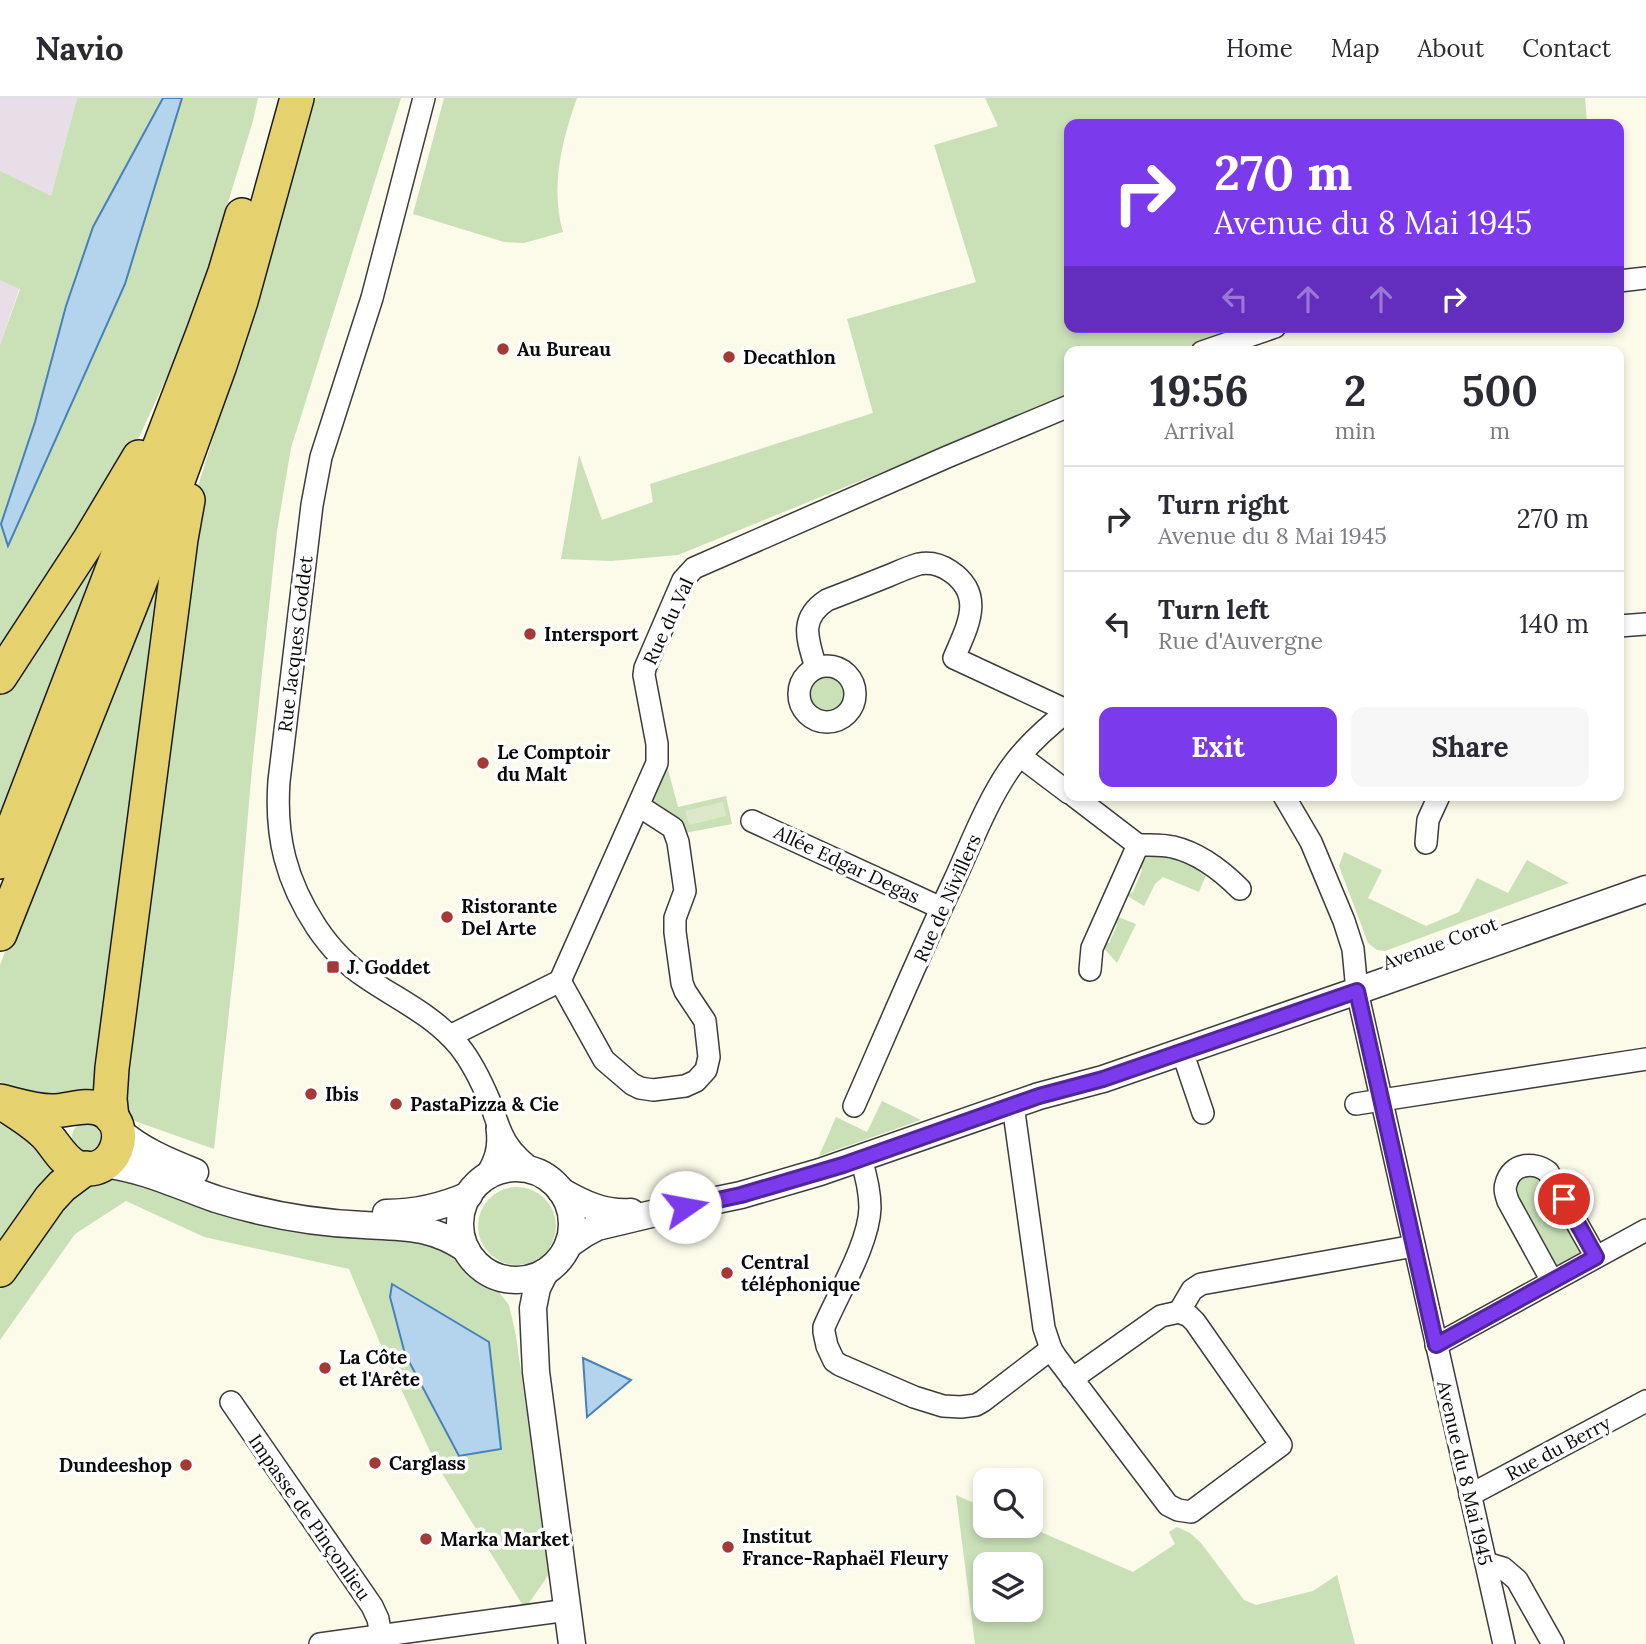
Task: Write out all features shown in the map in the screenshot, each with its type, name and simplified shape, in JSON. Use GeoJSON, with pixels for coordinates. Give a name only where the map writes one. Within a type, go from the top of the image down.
{"type":"FeatureCollection","features":[{"type":"Feature","properties":{"kind":"main road"},"geometry":{"type":"LineString","coordinates":[[0,934],[154,547],[217,332],[235,241],[273,98]]}},
{"type":"Feature","properties":{"kind":"main road"},"geometry":{"type":"LineString","coordinates":[[0,862],[267,210],[297,98]]}},
{"type":"Feature","properties":{"kind":"main road"},"geometry":{"type":"LineString","coordinates":[[0,677],[217,332]]}},
{"type":"Feature","properties":{"kind":"main road"},"geometry":{"type":"LineString","coordinates":[[0,1270],[62,1186],[116,1151],[119,1138],[110,1099],[112,1068],[181,538],[194,474],[222,380],[217,332]]}},
{"type":"Feature","properties":{"kind":"main road"},"geometry":{"type":"LineString","coordinates":[[0,1101],[50,1111],[88,1106],[106,1112],[115,1124]]}},
{"type":"Feature","properties":{"kind":"main road"},"geometry":{"type":"LineString","coordinates":[[0,1101],[38,1127],[71,1164],[95,1166]]}},
{"type":"Feature","properties":{"kind":"main road"},"geometry":{"type":"LineString","coordinates":[[59,1149],[59,1126],[63,1118],[74,1109]]}},
{"type":"Feature","properties":{"kind":"street","name":"Rue Jacques Goddet"},"geometry":{"type":"LineString","coordinates":[[424,98],[372,298],[317,472],[279,781],[278,813],[282,848],[291,880],[308,914],[329,944],[357,972],[424,1013],[450,1036],[483,1086],[505,1141],[535,1172]]}},
{"type":"Feature","properties":{"kind":"street"},"geometry":{"type":"LineString","coordinates":[[1624,280],[1646,278]]}},
{"type":"Feature","properties":{"kind":"street"},"geometry":{"type":"LineString","coordinates":[[1220,346],[1257,333]]}},
{"type":"Feature","properties":{"kind":"street","name":"Rue du Val"},"geometry":{"type":"LineString","coordinates":[[560,981],[654,772],[658,754],[645,668],[683,580],[689,573],[694,568],[947,457],[1064,414]]}},
{"type":"Feature","properties":{"kind":"street"},"geometry":{"type":"LineString","coordinates":[[816,668],[807,631],[810,617],[822,604],[918,565],[934,564],[957,576],[971,598],[971,616],[954,658],[1064,708]]}},
{"type":"Feature","properties":{"kind":"street"},"geometry":{"type":"LineString","coordinates":[[1624,626],[1646,624]]}},
{"type":"Feature","properties":{"kind":"street","name":"Rue de Nivillers"},"geometry":{"type":"LineString","coordinates":[[854,1106],[990,803],[1020,756],[1064,713]]}},
{"type":"Feature","properties":{"kind":"street"},"geometry":{"type":"LineString","coordinates":[[1020,756],[1064,789]]}},
{"type":"Feature","properties":{"kind":"street"},"geometry":{"type":"LineString","coordinates":[[1081,801],[1138,845],[1181,849],[1213,864],[1240,889]]}},
{"type":"Feature","properties":{"kind":"street","name":"Avenue du 8 Mai 1945"},"geometry":{"type":"LineString","coordinates":[[1287,801],[1311,842],[1351,939],[1356,983],[1381,1099],[1504,1644]]}},
{"type":"Feature","properties":{"kind":"street"},"geometry":{"type":"LineString","coordinates":[[1426,843],[1428,820],[1437,801]]}},
{"type":"Feature","properties":{"kind":"street"},"geometry":{"type":"LineString","coordinates":[[450,1036],[560,981],[604,1060],[632,1084],[653,1090],[685,1086],[696,1081],[706,1070],[709,1057],[705,1021],[682,983],[674,928],[685,891],[678,842],[673,828],[639,806]]}},
{"type":"Feature","properties":{"kind":"street","name":"Allée Edgar Degas"},"geometry":{"type":"LineString","coordinates":[[752,821],[941,908]]}},
{"type":"Feature","properties":{"kind":"street"},"geometry":{"type":"LineString","coordinates":[[1090,970],[1092,948],[1138,845]]}},
{"type":"Feature","properties":{"kind":"street","name":"Avenue Corot"},"geometry":{"type":"LineString","coordinates":[[568,1245],[597,1227],[741,1195],[820,1172],[1039,1096],[1103,1079],[1182,1051],[1646,870]]}},
{"type":"Feature","properties":{"kind":"street","name":"Avenue Corot"},"geometry":{"type":"LineString","coordinates":[[1039,1096],[1097,1069],[1646,889]]}},
{"type":"Feature","properties":{"kind":"street"},"geometry":{"type":"LineString","coordinates":[[1182,1051],[1203,1113]]}},
{"type":"Feature","properties":{"kind":"street"},"geometry":{"type":"LineString","coordinates":[[1356,1104],[1646,1059]]}},
{"type":"Feature","properties":{"kind":"street"},"geometry":{"type":"LineString","coordinates":[[1013,1105],[1044,1328],[1051,1349],[1072,1379],[1168,1504],[1178,1510],[1191,1512],[1281,1445],[1195,1322],[1179,1311],[1161,1316],[1072,1379]]}},
{"type":"Feature","properties":{"kind":"street","name":"Rue Jacques Goddet"},"geometry":{"type":"LineString","coordinates":[[477,1187],[493,1165],[498,1150],[496,1119]]}},
{"type":"Feature","properties":{"kind":"street"},"geometry":{"type":"LineString","coordinates":[[115,1124],[147,1151],[239,1188],[307,1204],[362,1212],[402,1213],[439,1207],[477,1187],[496,1172],[509,1169],[535,1172],[547,1178],[561,1191],[570,1208],[572,1220],[572,1233],[559,1261],[532,1278],[504,1279],[490,1274]]}},
{"type":"Feature","properties":{"kind":"street"},"geometry":{"type":"LineString","coordinates":[[861,1159],[869,1188],[869,1221],[862,1243],[824,1327],[825,1339],[834,1361],[914,1397],[943,1406],[968,1407],[983,1401],[1051,1349]]}},
{"type":"Feature","properties":{"kind":"street"},"geometry":{"type":"LineString","coordinates":[[1552,1281],[1508,1201],[1506,1182],[1517,1168],[1534,1165],[1548,1172],[1596,1257]]}},
{"type":"Feature","properties":{"kind":"street"},"geometry":{"type":"LineString","coordinates":[[95,1166],[142,1171],[247,1208],[330,1223],[418,1228],[444,1236],[466,1249]]}},
{"type":"Feature","properties":{"kind":"street"},"geometry":{"type":"LineString","coordinates":[[477,1187],[462,1212],[462,1237],[466,1249],[476,1263],[503,1287],[519,1313],[536,1372]]}},
{"type":"Feature","properties":{"kind":"street","name":"Avenue Corot"},"geometry":{"type":"LineString","coordinates":[[561,1191],[603,1211],[664,1211]]}},
{"type":"Feature","properties":{"kind":"street"},"geometry":{"type":"LineString","coordinates":[[1436,1345],[1646,1230]]}},
{"type":"Feature","properties":{"kind":"street"},"geometry":{"type":"LineString","coordinates":[[1179,1311],[1192,1290],[1201,1284],[1414,1246]]}},
{"type":"Feature","properties":{"kind":"street"},"geometry":{"type":"LineString","coordinates":[[545,1272],[537,1288],[533,1308],[536,1372],[572,1644]]}},
{"type":"Feature","properties":{"kind":"street","name":"Rue du Berry"},"geometry":{"type":"LineString","coordinates":[[1471,1495],[1646,1401]]}},
{"type":"Feature","properties":{"kind":"street","name":"Impasse de Pinçonlieu"},"geometry":{"type":"LineString","coordinates":[[231,1402],[372,1606],[379,1619],[381,1636]]}},
{"type":"Feature","properties":{"kind":"street"},"geometry":{"type":"LineString","coordinates":[[1486,1563],[1503,1568],[1517,1580],[1553,1644]]}},
{"type":"Feature","properties":{"kind":"street"},"geometry":{"type":"LineString","coordinates":[[320,1644],[568,1610]]}},
{"type":"Feature","properties":{"kind":"shaded area"},"geometry":{"type":"Polygon","coordinates":[[[0,98],[77,98],[51,196],[0,345],[0,98]]]}},
{"type":"Feature","properties":{"kind":"green space"},"geometry":{"type":"Polygon","coordinates":[[[77,98],[258,98],[198,300],[172,366],[135,446],[0,662],[0,345],[20,289],[0,280],[0,171],[51,196],[77,98]]]}},
{"type":"Feature","properties":{"kind":"green space"},"geometry":{"type":"Polygon","coordinates":[[[308,98],[401,98],[291,448],[277,531],[214,1149],[126,1118],[119,1087],[194,499],[256,300],[308,98]]]}},
{"type":"Feature","properties":{"kind":"green space"},"geometry":{"type":"Polygon","coordinates":[[[444,98],[577,98],[563,147],[558,181],[559,215],[563,232],[524,243],[504,242],[413,214],[444,98]]]}},
{"type":"Feature","properties":{"kind":"green space"},"geometry":{"type":"Polygon","coordinates":[[[985,98],[1585,98],[1587,119],[1064,119],[1064,333],[1223,333],[1191,346],[1064,346],[1064,398],[678,555],[611,561],[561,559],[579,455],[602,520],[653,502],[650,484],[873,413],[847,319],[976,282],[934,145],[998,126],[985,98]]]}},
{"type":"Feature","properties":{"kind":"green space"},"geometry":{"type":"Polygon","coordinates":[[[176,510],[101,1092],[37,1097],[0,1082],[0,965],[176,510]]]}},
{"type":"Feature","properties":{"kind":"green space"},"geometry":{"type":"Polygon","coordinates":[[[124,514],[0,831],[0,690],[124,514]]]}},
{"type":"Feature","properties":{"kind":"green space"},"geometry":{"type":"Polygon","coordinates":[[[827,677],[840,682],[845,695],[840,708],[827,713],[814,708],[809,695],[814,682],[827,677]]]}},
{"type":"Feature","properties":{"kind":"green space"},"geometry":{"type":"Polygon","coordinates":[[[666,762],[678,807],[726,796],[732,824],[685,833],[653,802],[651,795],[666,762]]]}},
{"type":"Feature","properties":{"kind":"green space"},"geometry":{"type":"Polygon","coordinates":[[[723,802],[726,816],[689,825],[685,811],[723,802]]]}},
{"type":"Feature","properties":{"kind":"green space"},"geometry":{"type":"Polygon","coordinates":[[[1344,852],[1382,870],[1368,898],[1426,926],[1459,912],[1477,878],[1508,893],[1527,860],[1569,883],[1385,951],[1377,950],[1368,943],[1339,866],[1344,852]]]}},
{"type":"Feature","properties":{"kind":"green space"},"geometry":{"type":"Polygon","coordinates":[[[1145,856],[1174,856],[1208,870],[1199,892],[1163,877],[1155,884],[1144,906],[1126,895],[1133,892],[1142,870],[1138,863],[1145,856]]]}},
{"type":"Feature","properties":{"kind":"green space"},"geometry":{"type":"Polygon","coordinates":[[[1113,915],[1136,924],[1117,963],[1101,945],[1109,943],[1117,925],[1113,915]]]}},
{"type":"Feature","properties":{"kind":"green space"},"geometry":{"type":"Polygon","coordinates":[[[882,1101],[921,1120],[819,1156],[836,1117],[867,1132],[882,1101]]]}},
{"type":"Feature","properties":{"kind":"green space"},"geometry":{"type":"Polygon","coordinates":[[[87,1122],[98,1126],[102,1137],[98,1148],[87,1152],[76,1148],[72,1137],[76,1126],[87,1122]]]}},
{"type":"Feature","properties":{"kind":"green space"},"geometry":{"type":"Polygon","coordinates":[[[0,1124],[33,1139],[64,1173],[0,1260],[0,1124]]]}},
{"type":"Feature","properties":{"kind":"green space"},"geometry":{"type":"Polygon","coordinates":[[[126,1173],[419,1235],[463,1261],[479,1278],[495,1287],[509,1305],[516,1336],[549,1574],[525,1609],[435,1462],[349,1269],[204,1237],[126,1201],[75,1234],[0,1340],[0,1289],[60,1201],[75,1186],[126,1173]]]}},
{"type":"Feature","properties":{"kind":"green space"},"geometry":{"type":"Polygon","coordinates":[[[1531,1173],[1542,1176],[1584,1254],[1555,1268],[1515,1194],[1519,1181],[1531,1173]]]}},
{"type":"Feature","properties":{"kind":"green space"},"geometry":{"type":"Polygon","coordinates":[[[509,1187],[525,1187],[539,1193],[550,1204],[556,1218],[556,1234],[550,1248],[539,1259],[525,1265],[509,1265],[495,1259],[484,1248],[478,1234],[478,1218],[484,1204],[495,1193],[509,1187]]]}},
{"type":"Feature","properties":{"kind":"green space"},"geometry":{"type":"Polygon","coordinates":[[[956,1495],[973,1503],[973,1538],[1043,1538],[1043,1533],[1133,1572],[1175,1544],[1169,1532],[1177,1527],[1190,1533],[1201,1543],[1244,1600],[1256,1605],[1313,1591],[1337,1575],[1355,1644],[975,1644],[956,1495]]]}},
{"type":"Feature","properties":{"kind":"water"},"geometry":{"type":"Polygon","coordinates":[[[163,98],[182,98],[125,284],[8,546],[1,524],[35,422],[66,306],[93,227],[163,98]]]}},
{"type":"Feature","properties":{"kind":"water"},"geometry":{"type":"Polygon","coordinates":[[[392,1284],[489,1342],[501,1449],[459,1456],[405,1354],[390,1297],[392,1284]]]}},
{"type":"Feature","properties":{"kind":"water"},"geometry":{"type":"Polygon","coordinates":[[[583,1358],[631,1380],[587,1417],[583,1358]]]}},
{"type":"Feature","properties":{"kind":"place","name":"Au Bureau"},"geometry":{"type":"Point","coordinates":[503,349]}},
{"type":"Feature","properties":{"kind":"place","name":"Decathlon"},"geometry":{"type":"Point","coordinates":[729,357]}},
{"type":"Feature","properties":{"kind":"place","name":"Intersport"},"geometry":{"type":"Point","coordinates":[530,634]}},
{"type":"Feature","properties":{"kind":"place","name":"Le Comptoir du Malt"},"geometry":{"type":"Point","coordinates":[483,763]}},
{"type":"Feature","properties":{"kind":"place","name":"Ristorante Del Arte"},"geometry":{"type":"Point","coordinates":[447,917]}},
{"type":"Feature","properties":{"kind":"place","name":"J. Goddet"},"geometry":{"type":"Point","coordinates":[333,967]}},
{"type":"Feature","properties":{"kind":"place","name":"Ibis"},"geometry":{"type":"Point","coordinates":[311,1094]}},
{"type":"Feature","properties":{"kind":"place","name":"PastaPizza & Cie"},"geometry":{"type":"Point","coordinates":[396,1104]}},
{"type":"Feature","properties":{"kind":"place","name":"Central téléphonique"},"geometry":{"type":"Point","coordinates":[727,1273]}},
{"type":"Feature","properties":{"kind":"place","name":"La Côte et l'Arête"},"geometry":{"type":"Point","coordinates":[325,1368]}},
{"type":"Feature","properties":{"kind":"place","name":"Carglass"},"geometry":{"type":"Point","coordinates":[375,1463]}},
{"type":"Feature","properties":{"kind":"place","name":"Dundeeshop"},"geometry":{"type":"Point","coordinates":[186,1465]}},
{"type":"Feature","properties":{"kind":"place","name":"Marka Market"},"geometry":{"type":"Point","coordinates":[426,1539]}},
{"type":"Feature","properties":{"kind":"place","name":"Institut France-Raphaël Fleury"},"geometry":{"type":"Point","coordinates":[728,1547]}},
{"type":"Feature","properties":{"kind":"route"},"geometry":{"type":"LineString","coordinates":[[685,1207],[741,1195],[843,1165],[1039,1096],[1103,1079],[1357,991],[1436,1345],[1596,1257],[1564,1199]]}}]}
